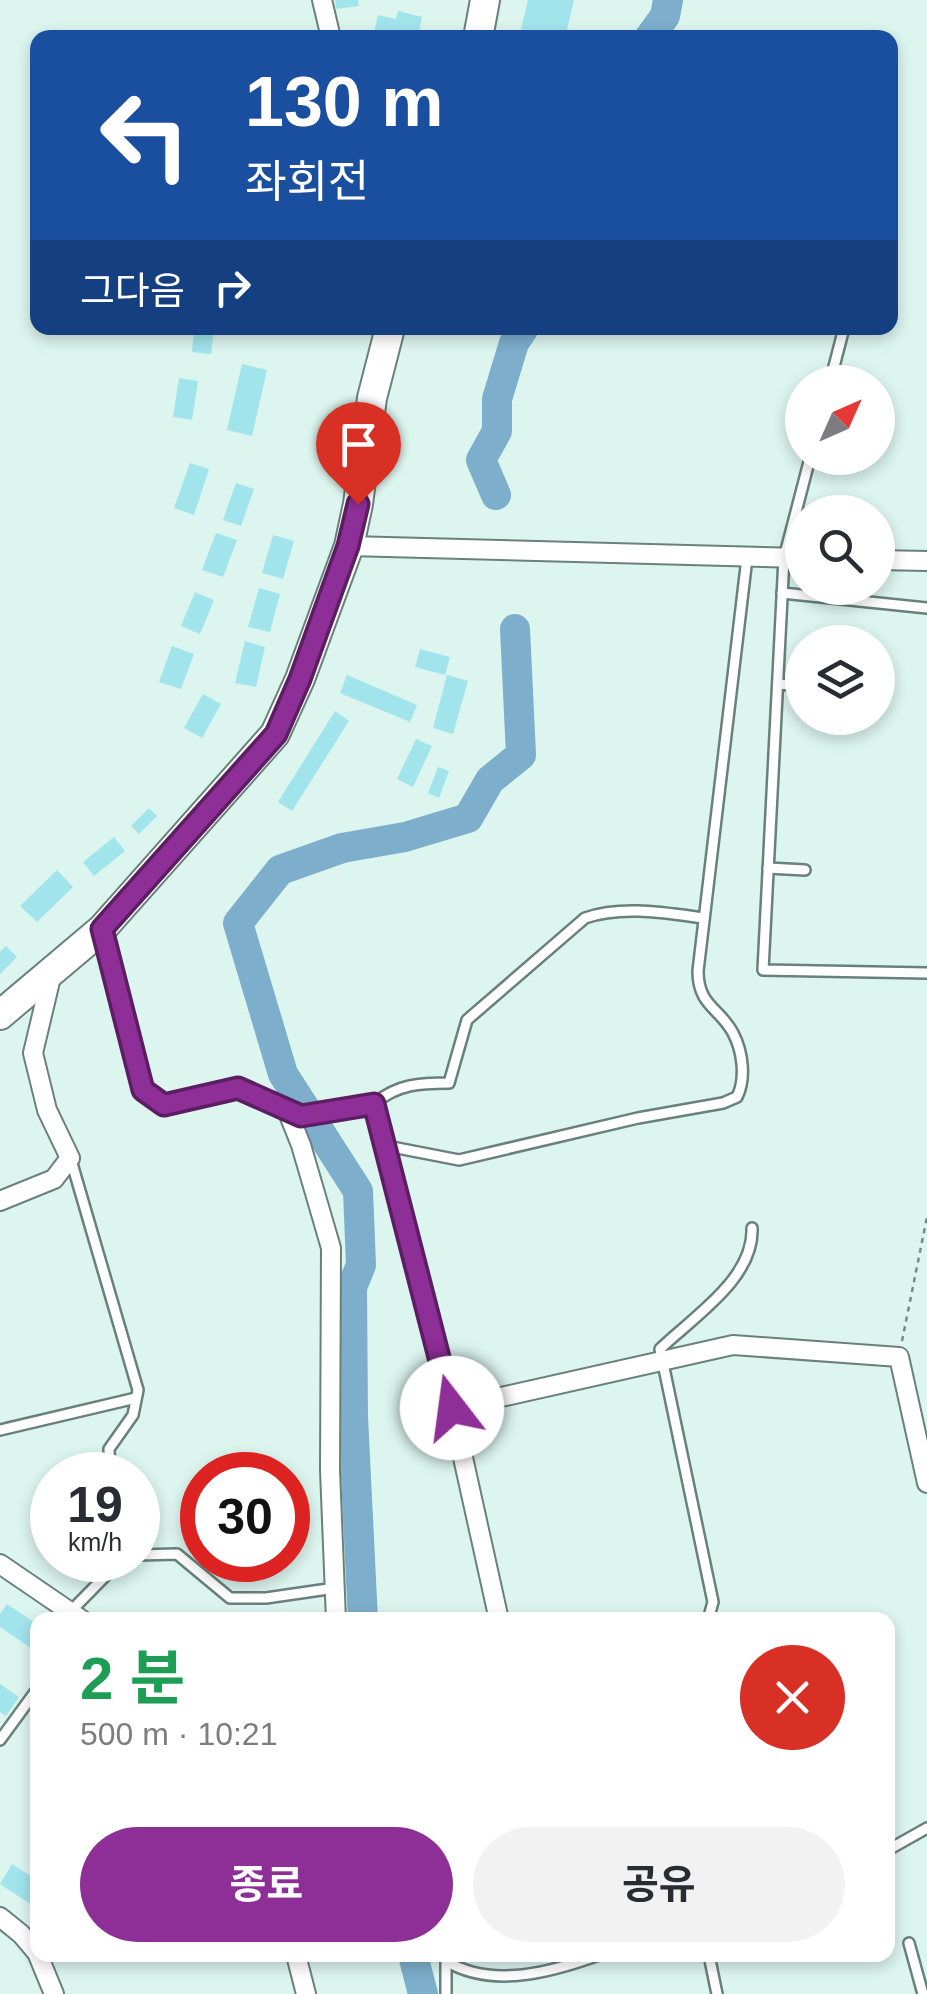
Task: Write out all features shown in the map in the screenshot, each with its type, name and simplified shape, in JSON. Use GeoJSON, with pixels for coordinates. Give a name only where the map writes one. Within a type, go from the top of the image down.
{"type":"FeatureCollection","features":[{"type":"Feature","properties":{"kind":"main road"},"geometry":{"type":"LineString","coordinates":[[479,30],[485,0]]}},
{"type":"Feature","properties":{"kind":"main road"},"geometry":{"type":"LineString","coordinates":[[0,1014],[102,929],[276,734],[348,546],[358,504],[372,398],[388,335]]}},
{"type":"Feature","properties":{"kind":"street"},"geometry":{"type":"LineString","coordinates":[[322,0],[329,30]]}},
{"type":"Feature","properties":{"kind":"street"},"geometry":{"type":"LineString","coordinates":[[348,546],[785,558]]}},
{"type":"Feature","properties":{"kind":"street"},"geometry":{"type":"LineString","coordinates":[[895,560],[927,561]]}},
{"type":"Feature","properties":{"kind":"street"},"geometry":{"type":"LineString","coordinates":[[102,929],[143,1090],[164,1105],[238,1088],[294,1113],[374,1104],[452,1408],[497,1612]]}},
{"type":"Feature","properties":{"kind":"street"},"geometry":{"type":"LineString","coordinates":[[0,1202],[54,1179],[70,1158],[48,1110],[33,1053],[52,972]]}},
{"type":"Feature","properties":{"kind":"street"},"geometry":{"type":"LineString","coordinates":[[294,1113],[331,1248],[330,1470],[336,1612]]}},
{"type":"Feature","properties":{"kind":"street"},"geometry":{"type":"LineString","coordinates":[[452,1408],[732,1344],[898,1357],[927,1483]]}},
{"type":"Feature","properties":{"kind":"street"},"geometry":{"type":"LineString","coordinates":[[0,1564],[70,1612]]}},
{"type":"Feature","properties":{"kind":"street"},"geometry":{"type":"LineString","coordinates":[[0,1917],[30,1944]]}},
{"type":"Feature","properties":{"kind":"street"},"geometry":{"type":"LineString","coordinates":[[41,1962],[54,1994]]}},
{"type":"Feature","properties":{"kind":"street"},"geometry":{"type":"LineString","coordinates":[[298,1962],[306,1994]]}},
{"type":"Feature","properties":{"kind":"lane"},"geometry":{"type":"LineString","coordinates":[[834,365],[842,335]]}},
{"type":"Feature","properties":{"kind":"lane"},"geometry":{"type":"LineString","coordinates":[[384,1146],[459,1160],[638,1118],[722,1104],[738,1097],[744,1083],[733,1032],[698,990],[747,558]]}},
{"type":"Feature","properties":{"kind":"lane"},"geometry":{"type":"LineString","coordinates":[[785,584],[763,970],[927,973]]}},
{"type":"Feature","properties":{"kind":"lane"},"geometry":{"type":"LineString","coordinates":[[782,594],[927,608]]}},
{"type":"Feature","properties":{"kind":"lane"},"geometry":{"type":"LineString","coordinates":[[778,684],[785,685]]}},
{"type":"Feature","properties":{"kind":"lane"},"geometry":{"type":"LineString","coordinates":[[768,868],[806,870]]}},
{"type":"Feature","properties":{"kind":"lane"},"geometry":{"type":"LineString","coordinates":[[374,1104],[389,1092],[416,1083],[449,1083],[467,1020],[585,918],[604,911],[666,912],[704,918]]}},
{"type":"Feature","properties":{"kind":"lane"},"geometry":{"type":"LineString","coordinates":[[70,1158],[138,1390],[133,1415],[109,1452]]}},
{"type":"Feature","properties":{"kind":"lane"},"geometry":{"type":"LineString","coordinates":[[711,1612],[714,1602],[660,1349],[730,1283],[752,1243],[752,1228]]}},
{"type":"Feature","properties":{"kind":"lane"},"geometry":{"type":"LineString","coordinates":[[0,1430],[136,1398]]}},
{"type":"Feature","properties":{"kind":"lane"},"geometry":{"type":"LineString","coordinates":[[160,1554],[176,1554],[230,1598],[266,1598],[335,1588]]}},
{"type":"Feature","properties":{"kind":"lane"},"geometry":{"type":"LineString","coordinates":[[79,1612],[103,1582]]}},
{"type":"Feature","properties":{"kind":"lane"},"geometry":{"type":"LineString","coordinates":[[0,1740],[30,1699]]}},
{"type":"Feature","properties":{"kind":"lane"},"geometry":{"type":"LineString","coordinates":[[895,1846],[927,1828]]}},
{"type":"Feature","properties":{"kind":"lane"},"geometry":{"type":"LineString","coordinates":[[910,1943],[923,1994]]}},
{"type":"Feature","properties":{"kind":"lane"},"geometry":{"type":"LineString","coordinates":[[446,1962],[446,1994]]}},
{"type":"Feature","properties":{"kind":"lane"},"geometry":{"type":"LineString","coordinates":[[451,1962],[464,1972],[534,1974],[576,1962]]}},
{"type":"Feature","properties":{"kind":"lane"},"geometry":{"type":"LineString","coordinates":[[710,1962],[717,1994]]}},
{"type":"Feature","properties":{"kind":"path"},"geometry":{"type":"LineString","coordinates":[[898,1357],[927,1216]]}},
{"type":"Feature","properties":{"kind":"building"},"geometry":{"type":"Polygon","coordinates":[[[335,0],[358,0],[359,6],[336,9],[335,0]]]}},
{"type":"Feature","properties":{"kind":"building"},"geometry":{"type":"Polygon","coordinates":[[[528,0],[574,0],[567,30],[521,29],[528,0]]]}},
{"type":"Feature","properties":{"kind":"building"},"geometry":{"type":"Polygon","coordinates":[[[398,11],[422,17],[420,30],[375,30],[378,15],[396,19],[398,11]]]}},
{"type":"Feature","properties":{"kind":"building"},"geometry":{"type":"Polygon","coordinates":[[[193,335],[213,335],[211,354],[192,352],[193,335]]]}},
{"type":"Feature","properties":{"kind":"building"},"geometry":{"type":"Polygon","coordinates":[[[242,364],[267,370],[252,436],[227,430],[242,364]]]}},
{"type":"Feature","properties":{"kind":"building"},"geometry":{"type":"Polygon","coordinates":[[[179,378],[198,381],[192,420],[173,417],[179,378]]]}},
{"type":"Feature","properties":{"kind":"building"},"geometry":{"type":"Polygon","coordinates":[[[190,463],[209,469],[194,515],[174,508],[190,463]]]}},
{"type":"Feature","properties":{"kind":"building"},"geometry":{"type":"Polygon","coordinates":[[[236,483],[254,489],[241,526],[223,520],[236,483]]]}},
{"type":"Feature","properties":{"kind":"building"},"geometry":{"type":"Polygon","coordinates":[[[216,533],[237,540],[223,577],[202,570],[216,533]]]}},
{"type":"Feature","properties":{"kind":"building"},"geometry":{"type":"Polygon","coordinates":[[[273,535],[294,541],[283,579],[262,573],[273,535]]]}},
{"type":"Feature","properties":{"kind":"building"},"geometry":{"type":"Polygon","coordinates":[[[259,588],[280,594],[270,632],[248,627],[259,588]]]}},
{"type":"Feature","properties":{"kind":"building"},"geometry":{"type":"Polygon","coordinates":[[[195,592],[214,600],[200,634],[181,626],[195,592]]]}},
{"type":"Feature","properties":{"kind":"building"},"geometry":{"type":"Polygon","coordinates":[[[245,641],[265,647],[256,687],[235,683],[245,641]]]}},
{"type":"Feature","properties":{"kind":"building"},"geometry":{"type":"Polygon","coordinates":[[[172,646],[194,654],[181,689],[159,682],[172,646]]]}},
{"type":"Feature","properties":{"kind":"building"},"geometry":{"type":"Polygon","coordinates":[[[420,649],[450,657],[445,675],[415,667],[420,649]]]}},
{"type":"Feature","properties":{"kind":"building"},"geometry":{"type":"Polygon","coordinates":[[[347,675],[417,705],[410,722],[340,693],[347,675]]]}},
{"type":"Feature","properties":{"kind":"building"},"geometry":{"type":"Polygon","coordinates":[[[447,675],[468,681],[453,734],[433,728],[447,675]]]}},
{"type":"Feature","properties":{"kind":"building"},"geometry":{"type":"Polygon","coordinates":[[[203,694],[221,704],[202,738],[184,728],[203,694]]]}},
{"type":"Feature","properties":{"kind":"building"},"geometry":{"type":"Polygon","coordinates":[[[335,711],[349,721],[292,811],[278,802],[335,711]]]}},
{"type":"Feature","properties":{"kind":"building"},"geometry":{"type":"Polygon","coordinates":[[[416,739],[432,746],[413,787],[397,779],[416,739]]]}},
{"type":"Feature","properties":{"kind":"building"},"geometry":{"type":"Polygon","coordinates":[[[438,767],[449,771],[439,798],[428,793],[438,767]]]}},
{"type":"Feature","properties":{"kind":"building"},"geometry":{"type":"Polygon","coordinates":[[[149,808],[157,816],[139,834],[131,826],[149,808]]]}},
{"type":"Feature","properties":{"kind":"building"},"geometry":{"type":"Polygon","coordinates":[[[114,837],[125,851],[94,876],[83,862],[114,837]]]}},
{"type":"Feature","properties":{"kind":"building"},"geometry":{"type":"Polygon","coordinates":[[[57,870],[73,887],[37,922],[20,906],[57,870]]]}},
{"type":"Feature","properties":{"kind":"building"},"geometry":{"type":"Polygon","coordinates":[[[6,946],[17,957],[0,974],[0,952],[6,946]]]}},
{"type":"Feature","properties":{"kind":"building"},"geometry":{"type":"Polygon","coordinates":[[[7,1604],[30,1620],[30,1648],[0,1627],[0,1614],[7,1604]]]}},
{"type":"Feature","properties":{"kind":"building"},"geometry":{"type":"Polygon","coordinates":[[[0,1684],[19,1697],[6,1716],[0,1712],[0,1684]]]}},
{"type":"Feature","properties":{"kind":"building"},"geometry":{"type":"Polygon","coordinates":[[[12,1864],[30,1876],[30,1904],[0,1884],[12,1864]]]}},
{"type":"Feature","properties":{"kind":"waterway"},"geometry":{"type":"LineString","coordinates":[[655,30],[665,16],[668,0]]}},
{"type":"Feature","properties":{"kind":"waterway"},"geometry":{"type":"LineString","coordinates":[[496,495],[481,460],[497,431],[497,399],[519,335]]}},
{"type":"Feature","properties":{"kind":"waterway"},"geometry":{"type":"LineString","coordinates":[[363,1612],[353,1417],[352,1287],[361,1265],[358,1191],[283,1074],[238,923],[280,870],[342,848],[405,837],[468,818],[490,780],[521,755],[515,629]]}},
{"type":"Feature","properties":{"kind":"waterway"},"geometry":{"type":"LineString","coordinates":[[415,1962],[423,1994]]}},
{"type":"Feature","properties":{"kind":"route"},"geometry":{"type":"LineString","coordinates":[[358,504],[348,546],[276,734],[102,929],[143,1090],[164,1105],[238,1088],[301,1116],[374,1104],[452,1408]]}}]}
